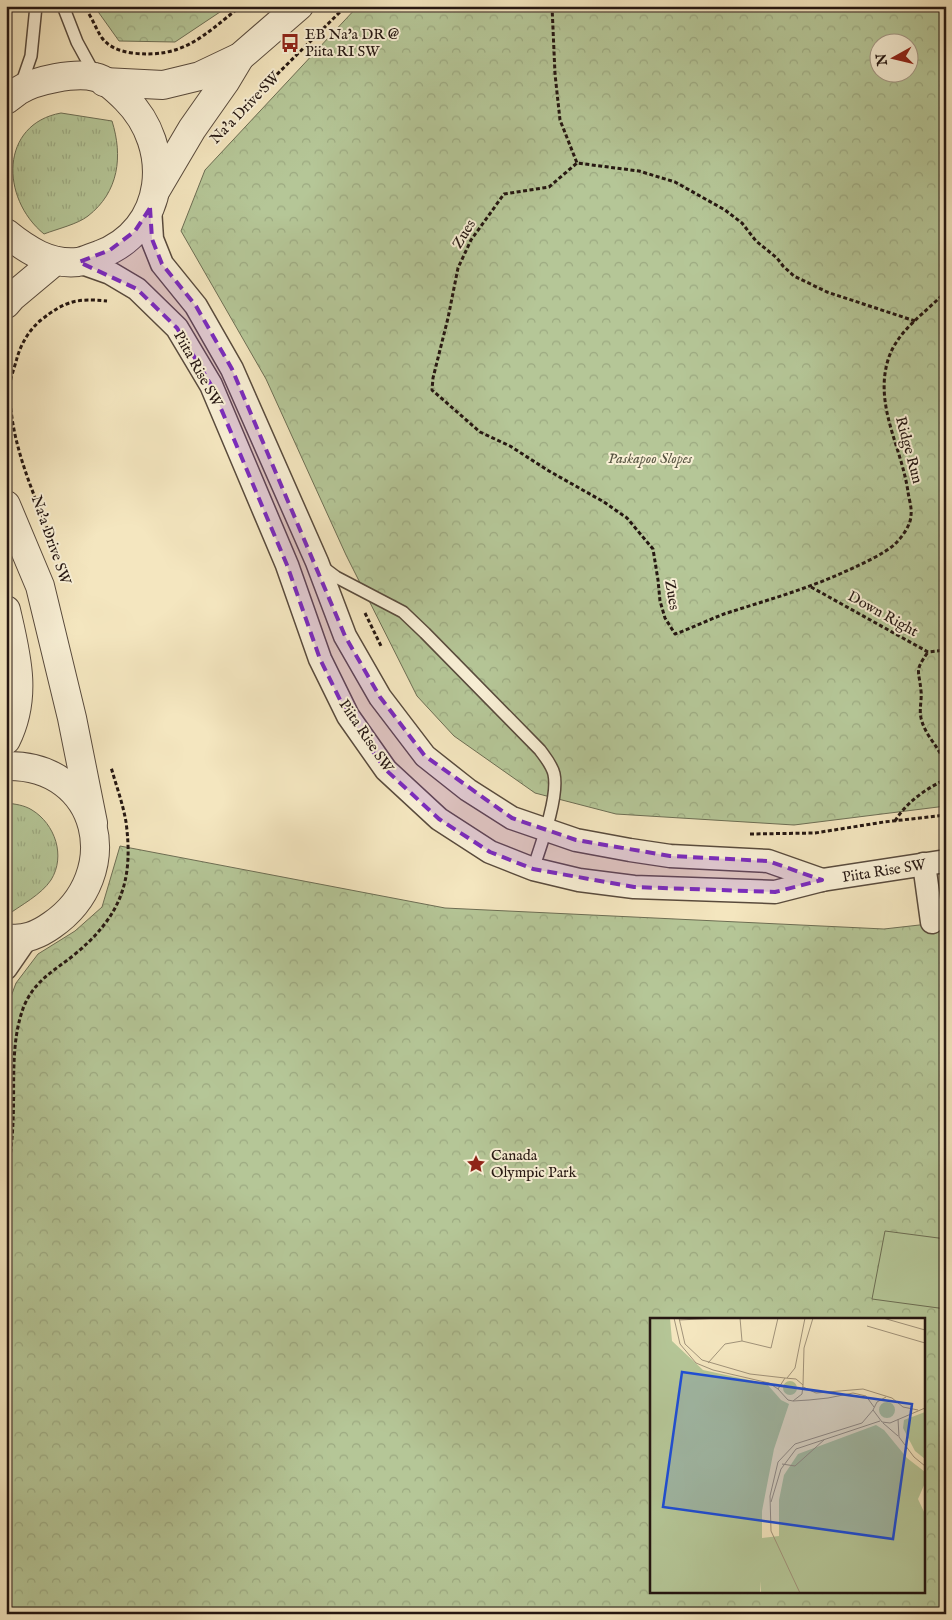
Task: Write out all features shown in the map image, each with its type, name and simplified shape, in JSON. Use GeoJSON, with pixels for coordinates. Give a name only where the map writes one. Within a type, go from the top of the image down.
{"type":"FeatureCollection","features":[{"type":"Feature","properties":{"kind":"street","name":"Na'a Drive SW"},"geometry":{"type":"LineString","coordinates":[[12,95],[39,82],[60,78],[100,79],[163,85],[200,76],[240,57],[299,6]]}},
{"type":"Feature","properties":{"kind":"street","name":"Na'a Drive SW"},"geometry":{"type":"LineString","coordinates":[[67,262],[110,250],[135,231],[192,129],[240,57]]}},
{"type":"Feature","properties":{"kind":"street"},"geometry":{"type":"LineString","coordinates":[[100,79],[130,104],[149,134],[157,171],[153,199]]}},
{"type":"Feature","properties":{"kind":"street","name":"Piita Rise SW"},"geometry":{"type":"LineString","coordinates":[[153,199],[152,239],[162,264],[196,306],[232,369],[317,562],[345,636],[380,697],[425,756],[468,790],[512,818],[576,840],[670,856],[768,861],[822,880]]}},
{"type":"Feature","properties":{"kind":"street"},"geometry":{"type":"LineString","coordinates":[[6,233],[21,245],[37,254],[67,262]]}},
{"type":"Feature","properties":{"kind":"street"},"geometry":{"type":"LineString","coordinates":[[6,304],[12,297],[67,262]]}},
{"type":"Feature","properties":{"kind":"street","name":"Piita Rise SW"},"geometry":{"type":"LineString","coordinates":[[67,262],[110,273],[137,289],[177,328],[211,385],[287,565],[320,659],[348,716],[386,770],[439,819],[490,852],[533,869],[579,880],[634,887],[775,892],[822,880],[935,863]]}},
{"type":"Feature","properties":{"kind":"street","name":"Na'a Drive SW"},"geometry":{"type":"LineString","coordinates":[[6,505],[40,586],[72,718],[95,840],[90,876],[83,892],[73,907],[60,920],[44,931],[16,939]]}},
{"type":"Feature","properties":{"kind":"street"},"geometry":{"type":"LineString","coordinates":[[6,610],[19,672],[16,710],[6,740]]}},
{"type":"Feature","properties":{"kind":"street"},"geometry":{"type":"LineString","coordinates":[[6,766],[21,765],[39,768],[55,775],[68,784],[78,795],[87,808],[93,822]]}},
{"type":"Feature","properties":{"kind":"street"},"geometry":{"type":"LineString","coordinates":[[932,922],[935,863]]}},
{"type":"Feature","properties":{"kind":"street"},"geometry":{"type":"LineString","coordinates":[[6,968],[16,939]]}},
{"type":"Feature","properties":{"kind":"lane"},"geometry":{"type":"LineString","coordinates":[[12,95],[31,56],[36,6]]}},
{"type":"Feature","properties":{"kind":"lane"},"geometry":{"type":"LineString","coordinates":[[63,6],[77,42],[100,79]]}},
{"type":"Feature","properties":{"kind":"lane"},"geometry":{"type":"LineString","coordinates":[[317,562],[336,577],[403,612],[540,750],[554,772],[555,782],[554,795],[533,869]]}},
{"type":"Feature","properties":{"kind":"path"},"geometry":{"type":"LineString","coordinates":[[89,14],[103,39],[118,51],[148,54],[169,53],[194,43],[241,6]]}},
{"type":"Feature","properties":{"kind":"path","name":"Na'a Drive SW"},"geometry":{"type":"LineString","coordinates":[[236,115],[346,6]]}},
{"type":"Feature","properties":{"kind":"path"},"geometry":{"type":"LineString","coordinates":[[552,6],[555,74],[560,120],[577,163],[639,171],[675,182],[725,210],[742,223],[756,241],[777,258],[794,276],[827,292],[915,321]]}},
{"type":"Feature","properties":{"kind":"path","name":"Zues"},"geometry":{"type":"LineString","coordinates":[[577,163],[549,187],[504,194],[471,240],[458,268],[433,378],[432,390],[480,432],[510,446],[549,471],[604,502],[627,518],[653,549],[660,601],[665,618],[675,634]]}},
{"type":"Feature","properties":{"kind":"path","name":"Ridge Run"},"geometry":{"type":"LineString","coordinates":[[675,634],[724,615],[811,586],[860,565],[895,544],[907,528],[912,515],[906,476],[889,423],[883,394],[888,360],[901,334],[946,292]]}},
{"type":"Feature","properties":{"kind":"path","name":"Na'a Drive SW"},"geometry":{"type":"LineString","coordinates":[[57,551],[20,455],[12,420],[10,382],[21,346],[34,326],[48,314],[68,302],[107,301],[116,305]]}},
{"type":"Feature","properties":{"kind":"path","name":"Down Right"},"geometry":{"type":"LineString","coordinates":[[811,586],[928,652],[946,650]]}},
{"type":"Feature","properties":{"kind":"path"},"geometry":{"type":"LineString","coordinates":[[356,588],[363,609],[386,654]]}},
{"type":"Feature","properties":{"kind":"path"},"geometry":{"type":"LineString","coordinates":[[894,821],[902,809],[925,790],[942,781],[945,772],[944,757],[927,733],[921,718],[918,666],[928,652]]}},
{"type":"Feature","properties":{"kind":"path"},"geometry":{"type":"LineString","coordinates":[[6,1198],[13,1122],[15,1058],[19,1020],[25,1003],[43,977],[95,938],[114,912],[126,882],[128,847],[126,821],[110,760]]}},
{"type":"Feature","properties":{"kind":"path"},"geometry":{"type":"LineString","coordinates":[[749,834],[815,833],[946,815]]}},
{"type":"Feature","properties":{"kind":"highlighted area"},"geometry":{"type":"Polygon","coordinates":[[[150,208],[152,239],[162,264],[196,306],[232,369],[345,636],[380,697],[425,756],[512,818],[576,840],[670,856],[768,861],[822,880],[775,892],[634,887],[533,869],[490,852],[439,819],[386,770],[348,716],[320,659],[287,565],[211,385],[177,328],[137,289],[79,262],[110,250],[135,231],[150,208]]]}},
{"type":"Feature","properties":{"kind":"green space"},"geometry":{"type":"Polygon","coordinates":[[[94,6],[229,6],[175,42],[119,41],[94,6]]]}},
{"type":"Feature","properties":{"kind":"green space","name":"Paskapoo Slopes"},"geometry":{"type":"Polygon","coordinates":[[[358,6],[946,6],[946,806],[794,825],[616,814],[535,793],[454,736],[417,696],[346,555],[266,379],[181,231],[205,170],[358,6]]]}},
{"type":"Feature","properties":{"kind":"green space"},"geometry":{"type":"Polygon","coordinates":[[[61,113],[112,121],[117,147],[116,173],[106,196],[88,216],[73,224],[44,234],[30,219],[20,201],[14,183],[13,164],[17,147],[26,131],[41,120],[61,113]]]}},
{"type":"Feature","properties":{"kind":"green space"},"geometry":{"type":"Polygon","coordinates":[[[6,803],[26,807],[47,823],[56,841],[58,861],[51,880],[47,885],[6,916],[6,803]]]}},
{"type":"Feature","properties":{"kind":"green space","name":"Canada Olympic Park"},"geometry":{"type":"Polygon","coordinates":[[[120,846],[445,908],[884,929],[946,922],[946,1614],[6,1614],[6,1010],[16,983],[38,954],[75,931],[102,907],[120,846]]]}},
{"type":"Feature","properties":{"kind":"green space"},"geometry":{"type":"Polygon","coordinates":[[[885,1231],[946,1239],[946,1309],[872,1299],[885,1231]]]}},
{"type":"Feature","properties":{"kind":"place","name":"EB Na'a DR @ Piita RI SW"},"geometry":{"type":"Point","coordinates":[290,43]}},
{"type":"Feature","properties":{"kind":"place","name":"Canada Olympic Park"},"geometry":{"type":"Point","coordinates":[476,1164]}}]}
